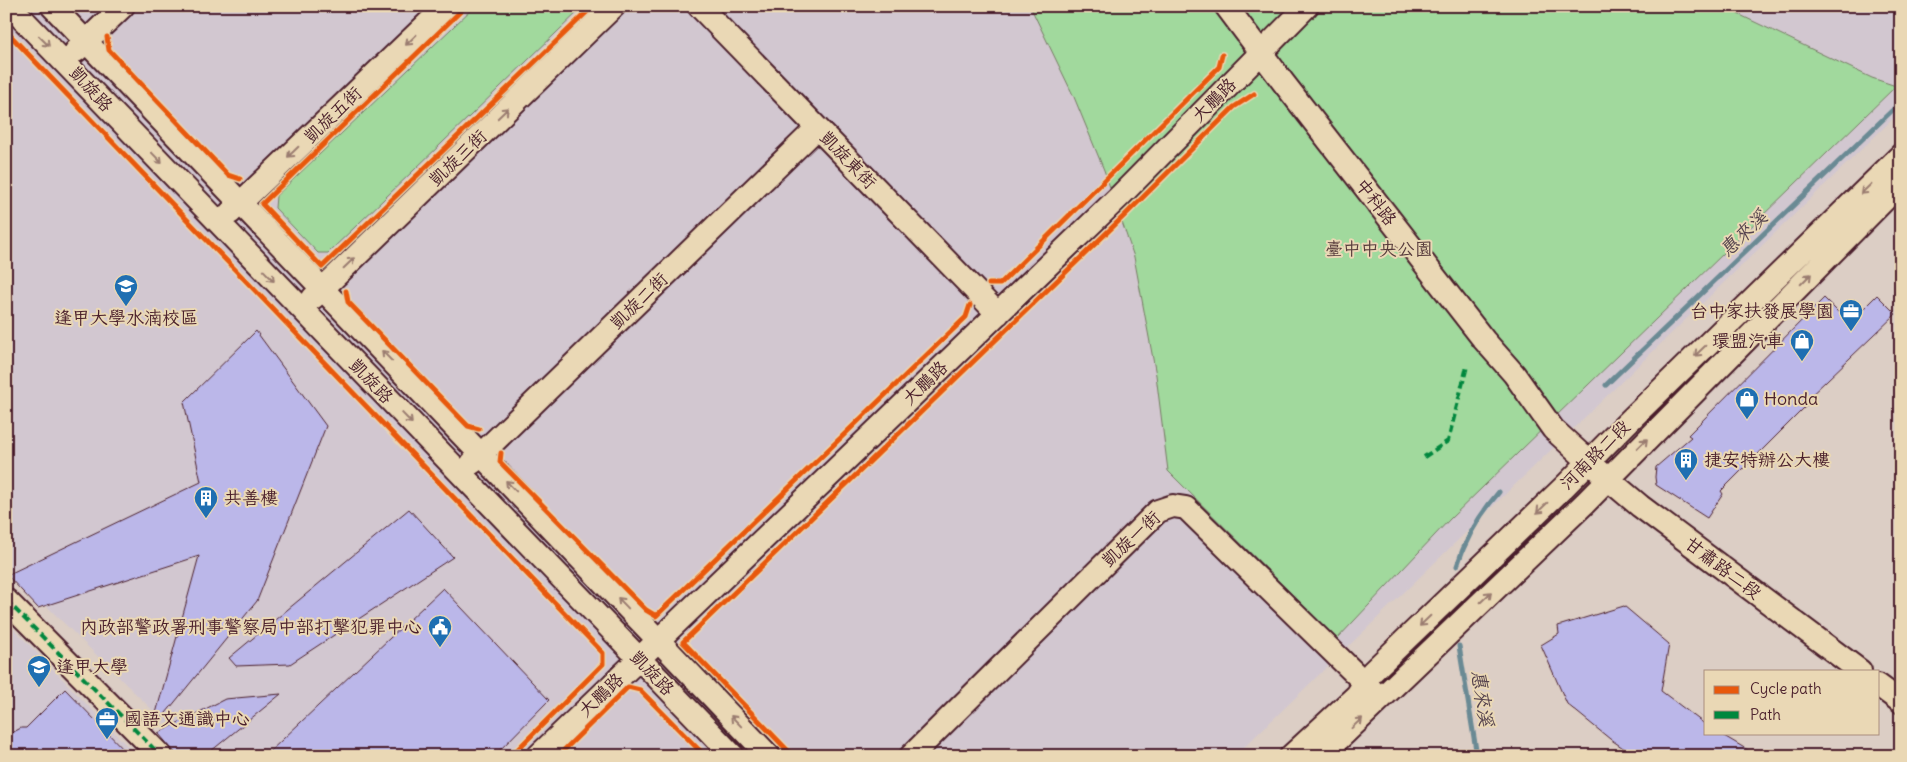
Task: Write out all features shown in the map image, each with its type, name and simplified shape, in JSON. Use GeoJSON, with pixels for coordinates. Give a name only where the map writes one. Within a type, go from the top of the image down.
{"type":"FeatureCollection","features":[{"type":"Feature","properties":{"kind":"street","name":"凱旋路"},"geometry":{"type":"LineString","coordinates":[[10,6],[733,756]]}},
{"type":"Feature","properties":{"kind":"street","name":"凱旋路"},"geometry":{"type":"LineString","coordinates":[[52,6],[769,756]]}},
{"type":"Feature","properties":{"kind":"street"},"geometry":{"type":"LineString","coordinates":[[65,62],[123,6]]}},
{"type":"Feature","properties":{"kind":"street","name":"凱旋五街"},"geometry":{"type":"LineString","coordinates":[[220,224],[446,6]]}},
{"type":"Feature","properties":{"kind":"street","name":"凱旋三街"},"geometry":{"type":"LineString","coordinates":[[301,308],[614,6]]}},
{"type":"Feature","properties":{"kind":"street","name":"凱旋東街"},"geometry":{"type":"LineString","coordinates":[[699,6],[998,314]]}},
{"type":"Feature","properties":{"kind":"street","name":"中科路"},"geometry":{"type":"LineString","coordinates":[[1226,6],[1484,340],[1514,374],[1554,429],[1589,462]]}},
{"type":"Feature","properties":{"kind":"street","name":"大鵬路"},"geometry":{"type":"LineString","coordinates":[[538,756],[1120,196],[1307,6]]}},
{"type":"Feature","properties":{"kind":"street","name":"凱旋二街"},"geometry":{"type":"LineString","coordinates":[[460,474],[817,128]]}},
{"type":"Feature","properties":{"kind":"street","name":"河南路二段"},"geometry":{"type":"LineString","coordinates":[[1321,756],[1361,718],[1372,691],[1372,672],[1589,462],[1901,154]]}},
{"type":"Feature","properties":{"kind":"street","name":"河南路二段"},"geometry":{"type":"LineString","coordinates":[[1291,756],[1357,695],[1372,691],[1608,479],[1901,183]]}},
{"type":"Feature","properties":{"kind":"street","name":"甘肅路二段"},"geometry":{"type":"LineString","coordinates":[[1589,462],[1640,506],[1859,670]]}},
{"type":"Feature","properties":{"kind":"street","name":"凱旋一街"},"geometry":{"type":"LineString","coordinates":[[911,756],[1158,511],[1173,506],[1186,508],[1372,691]]}},
{"type":"Feature","properties":{"kind":"street"},"geometry":{"type":"LineString","coordinates":[[6,600],[160,756]]}},
{"type":"Feature","properties":{"kind":"street"},"geometry":{"type":"LineString","coordinates":[[1880,686],[1901,702]]}},
{"type":"Feature","properties":{"kind":"shaded area"},"geometry":{"type":"Polygon","coordinates":[[[6,6],[1901,6],[1901,111],[1235,756],[199,756],[6,566],[6,6]]]}},
{"type":"Feature","properties":{"kind":"shaded area","name":"逢甲大學"},"geometry":{"type":"Polygon","coordinates":[[[6,621],[137,756],[6,756],[6,621]]]}},
{"type":"Feature","properties":{"kind":"green space"},"geometry":{"type":"Polygon","coordinates":[[[475,6],[584,6],[328,253],[318,253],[275,208],[276,196],[475,6]]]}},
{"type":"Feature","properties":{"kind":"green space","name":"臺中中央公園"},"geometry":{"type":"Polygon","coordinates":[[[1030,6],[1726,6],[1738,14],[1872,78],[1896,86],[1450,519],[1337,639],[1168,471],[1156,375],[1134,257],[1104,170],[1074,97],[1030,6]]]}},
{"type":"Feature","properties":{"kind":"building"},"geometry":{"type":"Polygon","coordinates":[[[1877,295],[1896,314],[1804,402],[1807,405],[1721,491],[1723,494],[1707,518],[1656,485],[1656,467],[1691,437],[1688,435],[1824,298],[1849,323],[1877,295]]]}},
{"type":"Feature","properties":{"kind":"building","name":"共善樓"},"geometry":{"type":"Polygon","coordinates":[[[256,331],[326,426],[257,601],[153,729],[199,556],[38,608],[7,575],[201,482],[184,402],[256,331]]]}},
{"type":"Feature","properties":{"kind":"building"},"geometry":{"type":"Polygon","coordinates":[[[409,509],[453,557],[290,664],[236,666],[229,658],[409,509]]]}},
{"type":"Feature","properties":{"kind":"building","name":"內政部警政署刑事警察局中部打擊犯罪中心"},"geometry":{"type":"Polygon","coordinates":[[[443,588],[549,700],[494,756],[265,756],[443,588]]]}},
{"type":"Feature","properties":{"kind":"building"},"geometry":{"type":"Polygon","coordinates":[[[1624,606],[1669,644],[1661,691],[1704,723],[1704,734],[1721,734],[1758,756],[1635,756],[1610,739],[1567,704],[1541,645],[1559,634],[1558,626],[1624,606]]]}},
{"type":"Feature","properties":{"kind":"building"},"geometry":{"type":"Polygon","coordinates":[[[65,689],[130,756],[6,756],[6,736],[21,728],[26,728],[65,689]]]}},
{"type":"Feature","properties":{"kind":"building"},"geometry":{"type":"Polygon","coordinates":[[[281,694],[205,756],[178,756],[158,733],[225,699],[281,694]]]}},
{"type":"Feature","properties":{"kind":"waterway","name":"惠來溪"},"geometry":{"type":"LineString","coordinates":[[1606,385],[1901,102]]}},
{"type":"Feature","properties":{"kind":"waterway","name":"惠來溪"},"geometry":{"type":"LineString","coordinates":[[1457,566],[1474,527],[1485,509],[1499,492]]}},
{"type":"Feature","properties":{"kind":"waterway","name":"惠來溪"},"geometry":{"type":"LineString","coordinates":[[1459,646],[1477,756]]}},
{"type":"Feature","properties":{"kind":"marked path"},"geometry":{"type":"LineString","coordinates":[[1424,457],[1448,441],[1467,366]]}},
{"type":"Feature","properties":{"kind":"marked path"},"geometry":{"type":"LineString","coordinates":[[6,600],[161,756]]}},
{"type":"Feature","properties":{"kind":"cycle path"},"geometry":{"type":"LineString","coordinates":[[466,6],[262,204],[322,267],[593,6]]}},
{"type":"Feature","properties":{"kind":"cycle path"},"geometry":{"type":"LineString","coordinates":[[6,31],[603,653],[603,664],[511,756]]}},
{"type":"Feature","properties":{"kind":"cycle path"},"geometry":{"type":"LineString","coordinates":[[107,37],[109,50],[228,175],[240,179]]}},
{"type":"Feature","properties":{"kind":"cycle path"},"geometry":{"type":"LineString","coordinates":[[989,284],[1000,284],[1219,67],[1222,55]]}},
{"type":"Feature","properties":{"kind":"cycle path"},"geometry":{"type":"LineString","coordinates":[[793,756],[683,642],[1125,215],[1234,107],[1254,94]]}},
{"type":"Feature","properties":{"kind":"cycle path"},"geometry":{"type":"LineString","coordinates":[[346,291],[348,302],[468,426],[479,429]]}},
{"type":"Feature","properties":{"kind":"cycle path"},"geometry":{"type":"LineString","coordinates":[[501,453],[500,462],[646,610],[656,616],[966,317],[970,305]]}},
{"type":"Feature","properties":{"kind":"cycle path"},"geometry":{"type":"LineString","coordinates":[[558,756],[628,687],[640,690],[705,756]]}},
{"type":"Feature","properties":{"kind":"place","name":"逢甲大學水湳校區"},"geometry":{"type":"Point","coordinates":[126,307]}},
{"type":"Feature","properties":{"kind":"place","name":"台中家扶發展學園"},"geometry":{"type":"Point","coordinates":[1851,332]}},
{"type":"Feature","properties":{"kind":"place","name":"環盟汽車"},"geometry":{"type":"Point","coordinates":[1802,362]}},
{"type":"Feature","properties":{"kind":"place","name":"Honda"},"geometry":{"type":"Point","coordinates":[1747,420]}},
{"type":"Feature","properties":{"kind":"place","name":"捷安特辦公大樓"},"geometry":{"type":"Point","coordinates":[1686,481]}},
{"type":"Feature","properties":{"kind":"place","name":"共善樓"},"geometry":{"type":"Point","coordinates":[206,519]}},
{"type":"Feature","properties":{"kind":"place","name":"內政部警政署刑事警察局中部打擊犯罪中心"},"geometry":{"type":"Point","coordinates":[440,648]}},
{"type":"Feature","properties":{"kind":"place","name":"逢甲大學"},"geometry":{"type":"Point","coordinates":[39,688]}},
{"type":"Feature","properties":{"kind":"place","name":"國語文通識中心"},"geometry":{"type":"Point","coordinates":[107,740]}}]}
